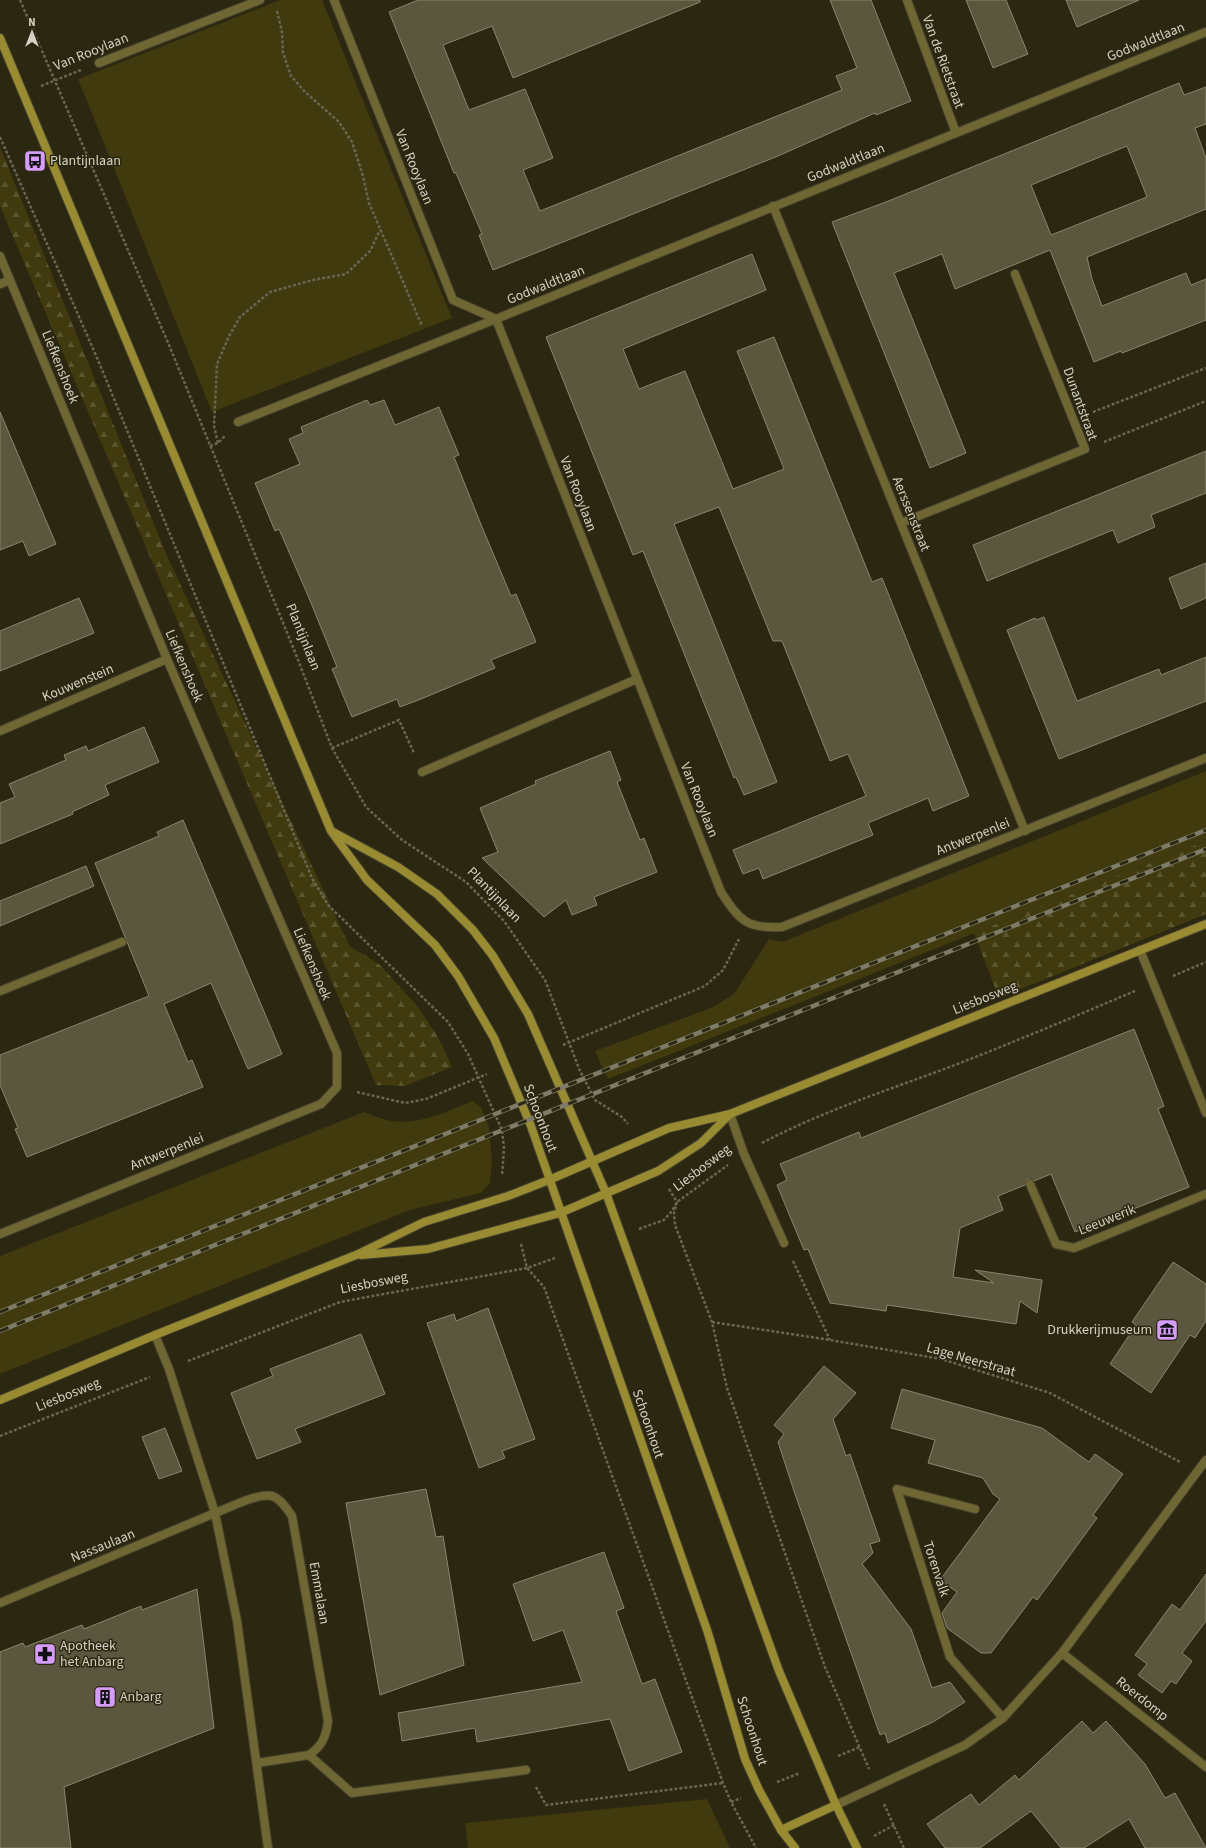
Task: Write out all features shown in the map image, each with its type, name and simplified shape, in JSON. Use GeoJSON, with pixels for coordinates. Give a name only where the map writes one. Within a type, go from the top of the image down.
{"type":"FeatureCollection","features":[{"type":"Feature","properties":{"kind":"main road"},"geometry":{"type":"LineString","coordinates":[[0,38],[331,831],[398,867],[437,894],[473,930],[511,983],[546,1052],[591,1162],[606,1193],[622,1235],[658,1341],[779,1671],[836,1805],[857,1848]]}},
{"type":"Feature","properties":{"kind":"main road","name":"Schoonhout"},"geometry":{"type":"LineString","coordinates":[[331,831],[367,880],[435,945],[458,976],[494,1038],[529,1120],[560,1213],[708,1633],[745,1759],[759,1790],[781,1830],[795,1848]]}},
{"type":"Feature","properties":{"kind":"main road","name":"Liesbosweg"},"geometry":{"type":"LineString","coordinates":[[0,1400],[155,1335],[356,1255],[424,1222],[508,1196],[550,1180],[669,1128],[730,1114],[1206,924]]}},
{"type":"Feature","properties":{"kind":"main road","name":"Liesbosweg"},"geometry":{"type":"LineString","coordinates":[[356,1255],[428,1250],[560,1213],[658,1171],[701,1143],[730,1114]]}},
{"type":"Feature","properties":{"kind":"main road"},"geometry":{"type":"LineString","coordinates":[[781,1830],[836,1805]]}},
{"type":"Feature","properties":{"kind":"street","name":"Van Rooylaan"},"geometry":{"type":"LineString","coordinates":[[99,63],[260,0]]}},
{"type":"Feature","properties":{"kind":"street","name":"Van Rooylaan"},"geometry":{"type":"LineString","coordinates":[[334,0],[453,300],[496,319],[721,892],[732,909],[748,924]]}},
{"type":"Feature","properties":{"kind":"street","name":"Van de Rietstraat"},"geometry":{"type":"LineString","coordinates":[[907,0],[956,133]]}},
{"type":"Feature","properties":{"kind":"street","name":"Godwaldtlaan"},"geometry":{"type":"LineString","coordinates":[[496,319],[1206,32]]}},
{"type":"Feature","properties":{"kind":"street","name":"Aerssenstraat"},"geometry":{"type":"LineString","coordinates":[[773,206],[1025,831]]}},
{"type":"Feature","properties":{"kind":"street","name":"Liefkenshoek"},"geometry":{"type":"LineString","coordinates":[[0,256],[167,659],[336,1052],[337,1087]]}},
{"type":"Feature","properties":{"kind":"street","name":"Dunantstraat"},"geometry":{"type":"LineString","coordinates":[[901,523],[1085,449],[1015,274]]}},
{"type":"Feature","properties":{"kind":"street"},"geometry":{"type":"LineString","coordinates":[[0,284],[10,280]]}},
{"type":"Feature","properties":{"kind":"street"},"geometry":{"type":"LineString","coordinates":[[238,422],[496,319]]}},
{"type":"Feature","properties":{"kind":"street","name":"Kouwenstein"},"geometry":{"type":"LineString","coordinates":[[0,731],[167,659]]}},
{"type":"Feature","properties":{"kind":"street"},"geometry":{"type":"LineString","coordinates":[[422,772],[637,679]]}},
{"type":"Feature","properties":{"kind":"street","name":"Antwerpenlei"},"geometry":{"type":"LineString","coordinates":[[748,924],[763,928],[782,927],[1206,758]]}},
{"type":"Feature","properties":{"kind":"street"},"geometry":{"type":"LineString","coordinates":[[0,991],[122,942]]}},
{"type":"Feature","properties":{"kind":"street"},"geometry":{"type":"LineString","coordinates":[[1140,950],[1206,1113]]}},
{"type":"Feature","properties":{"kind":"street","name":"Antwerpenlei"},"geometry":{"type":"LineString","coordinates":[[0,1234],[321,1104],[337,1087]]}},
{"type":"Feature","properties":{"kind":"street","name":"Liesbosweg"},"geometry":{"type":"LineString","coordinates":[[730,1114],[744,1154],[784,1243]]}},
{"type":"Feature","properties":{"kind":"street","name":"Leeuwerik"},"geometry":{"type":"LineString","coordinates":[[1030,1184],[1056,1244],[1074,1248],[1206,1194]]}},
{"type":"Feature","properties":{"kind":"street"},"geometry":{"type":"LineString","coordinates":[[155,1335],[169,1369],[215,1514],[237,1621],[268,1848]]}},
{"type":"Feature","properties":{"kind":"street"},"geometry":{"type":"LineString","coordinates":[[836,1805],[964,1746],[1003,1718],[1062,1653],[1206,1460]]}},
{"type":"Feature","properties":{"kind":"street","name":"Torenvalk"},"geometry":{"type":"LineString","coordinates":[[975,1509],[897,1489],[950,1657],[1003,1718]]}},
{"type":"Feature","properties":{"kind":"street","name":"Emmalaan"},"geometry":{"type":"LineString","coordinates":[[215,1514],[259,1497],[272,1496],[284,1504],[292,1516],[328,1721],[326,1735],[318,1749],[309,1755]]}},
{"type":"Feature","properties":{"kind":"street","name":"Nassaulaan"},"geometry":{"type":"LineString","coordinates":[[0,1603],[215,1514]]}},
{"type":"Feature","properties":{"kind":"street","name":"Roerdomp"},"geometry":{"type":"LineString","coordinates":[[1062,1653],[1206,1766]]}},
{"type":"Feature","properties":{"kind":"street"},"geometry":{"type":"LineString","coordinates":[[257,1763],[309,1755],[352,1793],[526,1770]]}},
{"type":"Feature","properties":{"kind":"path","name":"Plantijnlaan"},"geometry":{"type":"LineString","coordinates":[[20,0],[168,345],[295,652],[332,748],[366,807],[402,840],[466,882],[504,920],[545,980],[580,1071],[595,1100],[622,1118],[640,1140]]}},
{"type":"Feature","properties":{"kind":"path"},"geometry":{"type":"LineString","coordinates":[[276,6],[282,32],[282,53],[291,76],[305,92],[339,122],[352,142],[363,176],[369,203],[430,345]]}},
{"type":"Feature","properties":{"kind":"path","name":"Van Rooylaan"},"geometry":{"type":"LineString","coordinates":[[23,94],[99,63]]}},
{"type":"Feature","properties":{"kind":"path"},"geometry":{"type":"LineString","coordinates":[[218,443],[214,426],[217,364],[229,336],[240,317],[270,292],[313,280],[346,274],[370,251],[380,230]]}},
{"type":"Feature","properties":{"kind":"path"},"geometry":{"type":"LineString","coordinates":[[1073,420],[1206,368]]}},
{"type":"Feature","properties":{"kind":"path"},"geometry":{"type":"LineString","coordinates":[[1085,449],[1206,401]]}},
{"type":"Feature","properties":{"kind":"path"},"geometry":{"type":"LineString","coordinates":[[332,748],[400,720],[422,772]]}},
{"type":"Feature","properties":{"kind":"path","name":"Liesbosweg"},"geometry":{"type":"LineString","coordinates":[[622,1235],[664,1220],[672,1211],[677,1202],[744,1154],[791,1128],[843,1106],[949,1067],[1206,962]]}},
{"type":"Feature","properties":{"kind":"path"},"geometry":{"type":"LineString","coordinates":[[658,1171],[677,1202],[674,1213],[675,1225],[712,1322],[727,1388],[825,1667],[876,1787],[904,1848]]}},
{"type":"Feature","properties":{"kind":"path"},"geometry":{"type":"LineString","coordinates":[[784,1243],[809,1292],[830,1340]]}},
{"type":"Feature","properties":{"kind":"path","name":"Liesbosweg"},"geometry":{"type":"LineString","coordinates":[[0,1436],[340,1302],[527,1268],[574,1252]]}},
{"type":"Feature","properties":{"kind":"path"},"geometry":{"type":"LineString","coordinates":[[527,1268],[544,1287],[547,1294],[723,1783],[731,1802],[756,1848]]}},
{"type":"Feature","properties":{"kind":"path","name":"Lage Neerstraat"},"geometry":{"type":"LineString","coordinates":[[712,1322],[941,1359],[1050,1393],[1198,1471]]}},
{"type":"Feature","properties":{"kind":"path","name":"Schoonhout"},"geometry":{"type":"LineString","coordinates":[[731,1802],[860,1747]]}},
{"type":"Feature","properties":{"kind":"path"},"geometry":{"type":"LineString","coordinates":[[526,1770],[546,1805],[723,1783]]}},
{"type":"Feature","properties":{"kind":"green space"},"geometry":{"type":"Polygon","coordinates":[[[280,0],[322,0],[452,318],[212,412],[78,79],[280,0]]]}},
{"type":"Feature","properties":{"kind":"green space"},"geometry":{"type":"Polygon","coordinates":[[[0,147],[167,556],[350,947],[380,965],[418,1007],[438,1037],[452,1067],[405,1086],[376,1085],[0,206],[0,147]]]}},
{"type":"Feature","properties":{"kind":"green space"},"geometry":{"type":"Polygon","coordinates":[[[1206,771],[1206,841],[608,1079],[595,1051],[711,1008],[734,994],[769,939],[782,942],[1206,771]]]}},
{"type":"Feature","properties":{"kind":"green space"},"geometry":{"type":"Polygon","coordinates":[[[1206,841],[1206,914],[999,998],[974,933],[1206,841]]]}},
{"type":"Feature","properties":{"kind":"green space"},"geometry":{"type":"Polygon","coordinates":[[[472,1101],[481,1107],[489,1127],[492,1161],[490,1183],[481,1193],[410,1210],[0,1374],[0,1256],[364,1112],[387,1120],[409,1122],[452,1110],[472,1101]]]}},
{"type":"Feature","properties":{"kind":"green space"},"geometry":{"type":"Polygon","coordinates":[[[707,1799],[730,1848],[468,1848],[465,1823],[707,1799]]]}},
{"type":"Feature","properties":{"kind":"building"},"geometry":{"type":"Polygon","coordinates":[[[418,0],[700,0],[700,2],[513,78],[492,26],[443,45],[469,110],[525,89],[553,158],[523,170],[540,211],[842,90],[836,76],[857,68],[830,0],[871,0],[911,101],[876,115],[875,113],[778,156],[493,270],[479,235],[482,234],[456,173],[454,173],[389,12],[418,0]]]}},
{"type":"Feature","properties":{"kind":"building"},"geometry":{"type":"Polygon","coordinates":[[[966,0],[1006,0],[1028,54],[993,68],[966,0]]]}},
{"type":"Feature","properties":{"kind":"building"},"geometry":{"type":"Polygon","coordinates":[[[1066,0],[1139,0],[1077,27],[1066,0]]]}},
{"type":"Feature","properties":{"kind":"building"},"geometry":{"type":"Polygon","coordinates":[[[1179,83],[1184,95],[1206,87],[1206,124],[1195,128],[1206,158],[1206,209],[1087,257],[1092,279],[1102,306],[1186,273],[1191,285],[1206,279],[1206,320],[1122,353],[1121,351],[1094,362],[1050,250],[955,289],[942,254],[894,273],[966,453],[930,468],[832,222],[886,202],[1179,83]],[[1127,146],[1031,185],[1051,235],[1147,197],[1127,146]]]}},
{"type":"Feature","properties":{"kind":"building"},"geometry":{"type":"Polygon","coordinates":[[[752,254],[766,290],[623,349],[639,389],[685,371],[733,489],[784,469],[737,351],[774,337],[872,582],[882,578],[969,796],[933,811],[928,798],[868,823],[873,835],[763,879],[759,868],[743,874],[733,850],[866,796],[848,754],[830,761],[782,641],[773,641],[719,507],[674,524],[777,782],[744,795],[736,777],[734,778],[643,551],[633,555],[546,337],[752,254]]]}},
{"type":"Feature","properties":{"kind":"building"},"geometry":{"type":"Polygon","coordinates":[[[367,400],[370,405],[384,400],[395,425],[439,407],[459,455],[454,457],[482,527],[511,596],[516,594],[536,642],[491,660],[495,668],[421,699],[400,707],[397,699],[352,717],[332,669],[337,667],[309,598],[279,529],[275,531],[255,483],[300,464],[289,439],[303,433],[301,427],[367,400]]]}},
{"type":"Feature","properties":{"kind":"building"},"geometry":{"type":"Polygon","coordinates":[[[0,412],[56,544],[29,556],[23,541],[0,550],[0,412]]]}},
{"type":"Feature","properties":{"kind":"building"},"geometry":{"type":"Polygon","coordinates":[[[1206,451],[1206,493],[1151,515],[1155,527],[1118,543],[1113,530],[987,581],[973,545],[1206,451]]]}},
{"type":"Feature","properties":{"kind":"building"},"geometry":{"type":"Polygon","coordinates":[[[1206,563],[1206,598],[1181,609],[1169,578],[1206,563]]]}},
{"type":"Feature","properties":{"kind":"building"},"geometry":{"type":"Polygon","coordinates":[[[79,598],[94,633],[0,671],[0,631],[79,598]]]}},
{"type":"Feature","properties":{"kind":"building"},"geometry":{"type":"Polygon","coordinates":[[[1044,617],[1077,701],[1159,669],[1161,675],[1206,657],[1206,701],[1059,759],[1007,630],[1035,618],[1036,620],[1044,617]]]}},
{"type":"Feature","properties":{"kind":"building"},"geometry":{"type":"Polygon","coordinates":[[[144,727],[159,762],[105,785],[109,795],[72,812],[73,814],[0,844],[0,803],[15,797],[9,784],[66,760],[64,755],[86,746],[88,751],[144,727]]]}},
{"type":"Feature","properties":{"kind":"building"},"geometry":{"type":"Polygon","coordinates":[[[610,751],[621,780],[617,782],[640,840],[644,838],[657,872],[594,897],[597,905],[572,915],[566,900],[544,917],[482,858],[498,852],[480,808],[536,784],[535,781],[610,751]]]}},
{"type":"Feature","properties":{"kind":"building"},"geometry":{"type":"Polygon","coordinates":[[[183,820],[282,1054],[248,1069],[211,983],[164,1004],[188,1062],[192,1060],[203,1087],[27,1157],[15,1129],[18,1128],[0,1085],[0,1055],[149,996],[95,863],[159,836],[157,832],[183,820]]]}},
{"type":"Feature","properties":{"kind":"building"},"geometry":{"type":"Polygon","coordinates":[[[86,866],[94,886],[0,926],[0,901],[86,866]]]}},
{"type":"Feature","properties":{"kind":"building"},"geometry":{"type":"Polygon","coordinates":[[[1134,1029],[1164,1106],[1158,1109],[1189,1187],[1075,1232],[1051,1174],[1034,1181],[1027,1179],[1025,1185],[998,1196],[1003,1210],[960,1228],[953,1277],[994,1283],[975,1270],[1042,1280],[1037,1313],[1020,1301],[1016,1324],[887,1305],[886,1311],[830,1303],[808,1249],[804,1250],[777,1185],[787,1180],[780,1164],[859,1132],[861,1138],[1134,1029]]]}},
{"type":"Feature","properties":{"kind":"building","name":"Drukkerijmuseum"},"geometry":{"type":"Polygon","coordinates":[[[1173,1262],[1206,1284],[1206,1321],[1195,1338],[1190,1335],[1151,1393],[1110,1364],[1136,1325],[1132,1322],[1173,1262]]]}},
{"type":"Feature","properties":{"kind":"building"},"geometry":{"type":"Polygon","coordinates":[[[488,1308],[535,1439],[502,1451],[505,1458],[479,1468],[427,1323],[454,1314],[456,1321],[488,1308]]]}},
{"type":"Feature","properties":{"kind":"building"},"geometry":{"type":"Polygon","coordinates":[[[361,1334],[385,1394],[295,1429],[301,1442],[257,1459],[231,1393],[273,1376],[270,1369],[361,1334]]]}},
{"type":"Feature","properties":{"kind":"building"},"geometry":{"type":"Polygon","coordinates":[[[824,1366],[856,1393],[833,1419],[846,1456],[850,1454],[880,1541],[870,1544],[873,1553],[862,1564],[911,1629],[932,1688],[950,1682],[965,1702],[933,1722],[888,1743],[885,1733],[880,1735],[795,1494],[778,1442],[784,1434],[774,1425],[824,1366]]]}},
{"type":"Feature","properties":{"kind":"building"},"geometry":{"type":"Polygon","coordinates":[[[902,1389],[1042,1428],[1089,1462],[1095,1454],[1123,1474],[1093,1515],[1097,1518],[1052,1580],[1037,1600],[1033,1597],[991,1653],[981,1653],[947,1628],[942,1613],[957,1592],[940,1580],[1000,1499],[993,1494],[983,1478],[928,1463],[935,1440],[891,1428],[902,1389]]]}},
{"type":"Feature","properties":{"kind":"building"},"geometry":{"type":"Polygon","coordinates":[[[165,1428],[182,1471],[159,1479],[142,1437],[165,1428]]]}},
{"type":"Feature","properties":{"kind":"building"},"geometry":{"type":"Polygon","coordinates":[[[426,1489],[436,1537],[443,1536],[464,1665],[380,1695],[346,1503],[426,1489]]]}},
{"type":"Feature","properties":{"kind":"building"},"geometry":{"type":"Polygon","coordinates":[[[604,1552],[624,1608],[616,1611],[642,1684],[655,1679],[682,1752],[629,1771],[610,1719],[477,1742],[475,1728],[402,1741],[398,1713],[582,1682],[563,1630],[533,1641],[513,1584],[604,1552]]]}},
{"type":"Feature","properties":{"kind":"building"},"geometry":{"type":"Polygon","coordinates":[[[1206,1574],[1206,1621],[1182,1653],[1192,1661],[1176,1684],[1171,1681],[1162,1693],[1138,1675],[1147,1664],[1135,1655],[1172,1604],[1180,1610],[1206,1574]]]}},
{"type":"Feature","properties":{"kind":"building","name":"Anbarg"},"geometry":{"type":"Polygon","coordinates":[[[197,1589],[214,1728],[64,1787],[71,1848],[0,1848],[0,1652],[23,1643],[25,1647],[82,1625],[84,1629],[141,1606],[142,1610],[197,1589]]]}},
{"type":"Feature","properties":{"kind":"building"},"geometry":{"type":"Polygon","coordinates":[[[1082,1721],[1093,1733],[1106,1721],[1145,1764],[1165,1798],[1175,1793],[1206,1848],[1145,1848],[1129,1819],[1084,1848],[1061,1848],[1031,1811],[980,1848],[945,1848],[927,1824],[971,1794],[979,1805],[1015,1775],[1019,1780],[1082,1721]]]}},
{"type":"Feature","properties":{"kind":"railway"},"geometry":{"type":"LineString","coordinates":[[0,1312],[1206,830]]}},
{"type":"Feature","properties":{"kind":"railway"},"geometry":{"type":"LineString","coordinates":[[0,1331],[1206,849]]}},
{"type":"Feature","properties":{"kind":"place","name":"Plantijnlaan"},"geometry":{"type":"Point","coordinates":[35,161]}},
{"type":"Feature","properties":{"kind":"place","name":"Drukkerijmuseum"},"geometry":{"type":"Point","coordinates":[1167,1330]}},
{"type":"Feature","properties":{"kind":"place","name":"Apotheek het Anbarg"},"geometry":{"type":"Point","coordinates":[45,1654]}},
{"type":"Feature","properties":{"kind":"place","name":"Anbarg"},"geometry":{"type":"Point","coordinates":[105,1697]}}]}
